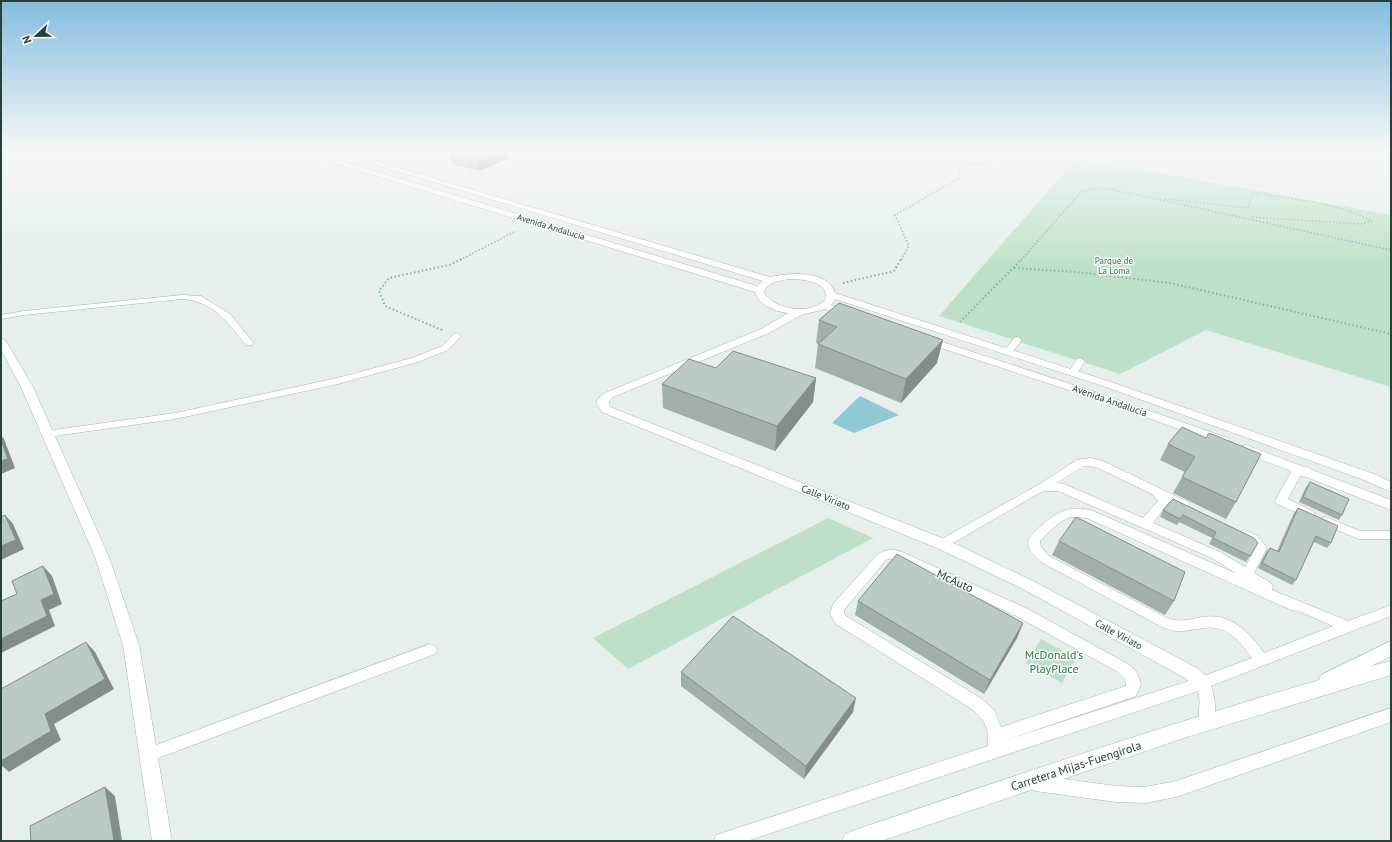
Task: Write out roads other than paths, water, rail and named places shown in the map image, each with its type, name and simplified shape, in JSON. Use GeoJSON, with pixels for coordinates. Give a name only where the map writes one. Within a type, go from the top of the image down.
{"type":"FeatureCollection","features":[{"type":"Feature","properties":{"kind":"street","name":"Avenida Andalucía"},"geometry":{"type":"LineString","coordinates":[[427,189],[759,290]]}},
{"type":"Feature","properties":{"kind":"street","name":"Avenida Andalucía"},"geometry":{"type":"LineString","coordinates":[[463,189],[769,280],[778,277],[800,276],[810,278],[829,291],[949,333],[1230,426],[1370,477],[1391,487]]}},
{"type":"Feature","properties":{"kind":"street"},"geometry":{"type":"LineString","coordinates":[[769,280],[763,284],[759,290],[760,296],[765,302],[774,307],[798,312],[811,311],[825,306],[829,303],[829,291]]}},
{"type":"Feature","properties":{"kind":"street"},"geometry":{"type":"LineString","coordinates":[[825,306],[862,318]]}},
{"type":"Feature","properties":{"kind":"street","name":"Calle Viriato"},"geometry":{"type":"LineString","coordinates":[[798,312],[765,331],[609,395],[603,400],[602,404],[606,409],[942,544],[1028,585],[1191,673],[1202,683]]}},
{"type":"Feature","properties":{"kind":"street","name":"Avenida Andalucía"},"geometry":{"type":"LineString","coordinates":[[913,335],[1094,394],[1306,471],[1391,505]]}},
{"type":"Feature","properties":{"kind":"street"},"geometry":{"type":"LineString","coordinates":[[1,342],[27,388],[102,557],[131,645],[162,841]]}},
{"type":"Feature","properties":{"kind":"street","name":"Carretera Mijas-Fuengirola"},"geometry":{"type":"LineString","coordinates":[[1300,692],[1391,648]]}},
{"type":"Feature","properties":{"kind":"street","name":"Carretera Mijas-Fuengirola"},"geometry":{"type":"LineString","coordinates":[[852,841],[1300,692],[1391,668]]}},
{"type":"Feature","properties":{"kind":"lane"},"geometry":{"type":"LineString","coordinates":[[1,317],[24,313],[182,297],[198,298],[227,316],[249,343]]}},
{"type":"Feature","properties":{"kind":"lane"},"geometry":{"type":"LineString","coordinates":[[47,434],[175,416],[338,381],[415,360],[445,348],[457,336]]}},
{"type":"Feature","properties":{"kind":"lane"},"geometry":{"type":"LineString","coordinates":[[1008,352],[1017,340]]}},
{"type":"Feature","properties":{"kind":"lane"},"geometry":{"type":"LineString","coordinates":[[1073,373],[1080,361]]}},
{"type":"Feature","properties":{"kind":"lane"},"geometry":{"type":"LineString","coordinates":[[942,544],[1082,463],[1090,462],[1099,464],[1193,510]]}},
{"type":"Feature","properties":{"kind":"lane"},"geometry":{"type":"LineString","coordinates":[[1306,471],[1296,473],[1281,501],[1359,535],[1391,536]]}},
{"type":"Feature","properties":{"kind":"lane"},"geometry":{"type":"LineString","coordinates":[[1040,488],[1048,486],[1060,487],[1216,555],[1296,606]]}},
{"type":"Feature","properties":{"kind":"lane"},"geometry":{"type":"LineString","coordinates":[[1145,524],[1164,501],[1153,490]]}},
{"type":"Feature","properties":{"kind":"lane"},"geometry":{"type":"LineString","coordinates":[[1262,661],[1246,638],[1234,629],[1217,622],[1206,622],[1187,628],[1176,628],[1162,622],[1045,559],[1035,549],[1034,540],[1051,522],[1059,517],[1074,512],[1089,514],[1296,606],[1348,627]]}},
{"type":"Feature","properties":{"kind":"lane"},"geometry":{"type":"LineString","coordinates":[[1234,529],[1254,539],[1261,548],[1247,574]]}},
{"type":"Feature","properties":{"kind":"lane","name":"McAuto"},"geometry":{"type":"LineString","coordinates":[[888,554],[898,555],[1021,612],[1123,668],[1131,675],[1134,684],[1131,691],[996,744],[990,716],[977,704],[841,620],[837,614],[838,608],[882,557],[888,554]]}},
{"type":"Feature","properties":{"kind":"lane"},"geometry":{"type":"LineString","coordinates":[[722,841],[996,744],[1202,683],[1391,610]]}},
{"type":"Feature","properties":{"kind":"lane"},"geometry":{"type":"LineString","coordinates":[[148,755],[430,650]]}},
{"type":"Feature","properties":{"kind":"lane"},"geometry":{"type":"LineString","coordinates":[[1202,683],[1208,693],[1206,723]]}},
{"type":"Feature","properties":{"kind":"lane"},"geometry":{"type":"LineString","coordinates":[[1027,782],[1116,794],[1145,795],[1176,789],[1391,715]]}},
{"type":"Feature","properties":{"kind":"water"},"geometry":{"type":"Polygon","coordinates":[[[860,396],[899,415],[854,433],[832,423],[860,396]]]}},
{"type":"Feature","properties":{"kind":"park label","name":"Parque de La Loma"},"geometry":{"type":"Point","coordinates":[1114,266]}},
{"type":"Feature","properties":{"kind":"park label","name":"McDonald's PlayPlace"},"geometry":{"type":"Point","coordinates":[1054,662]}}]}
